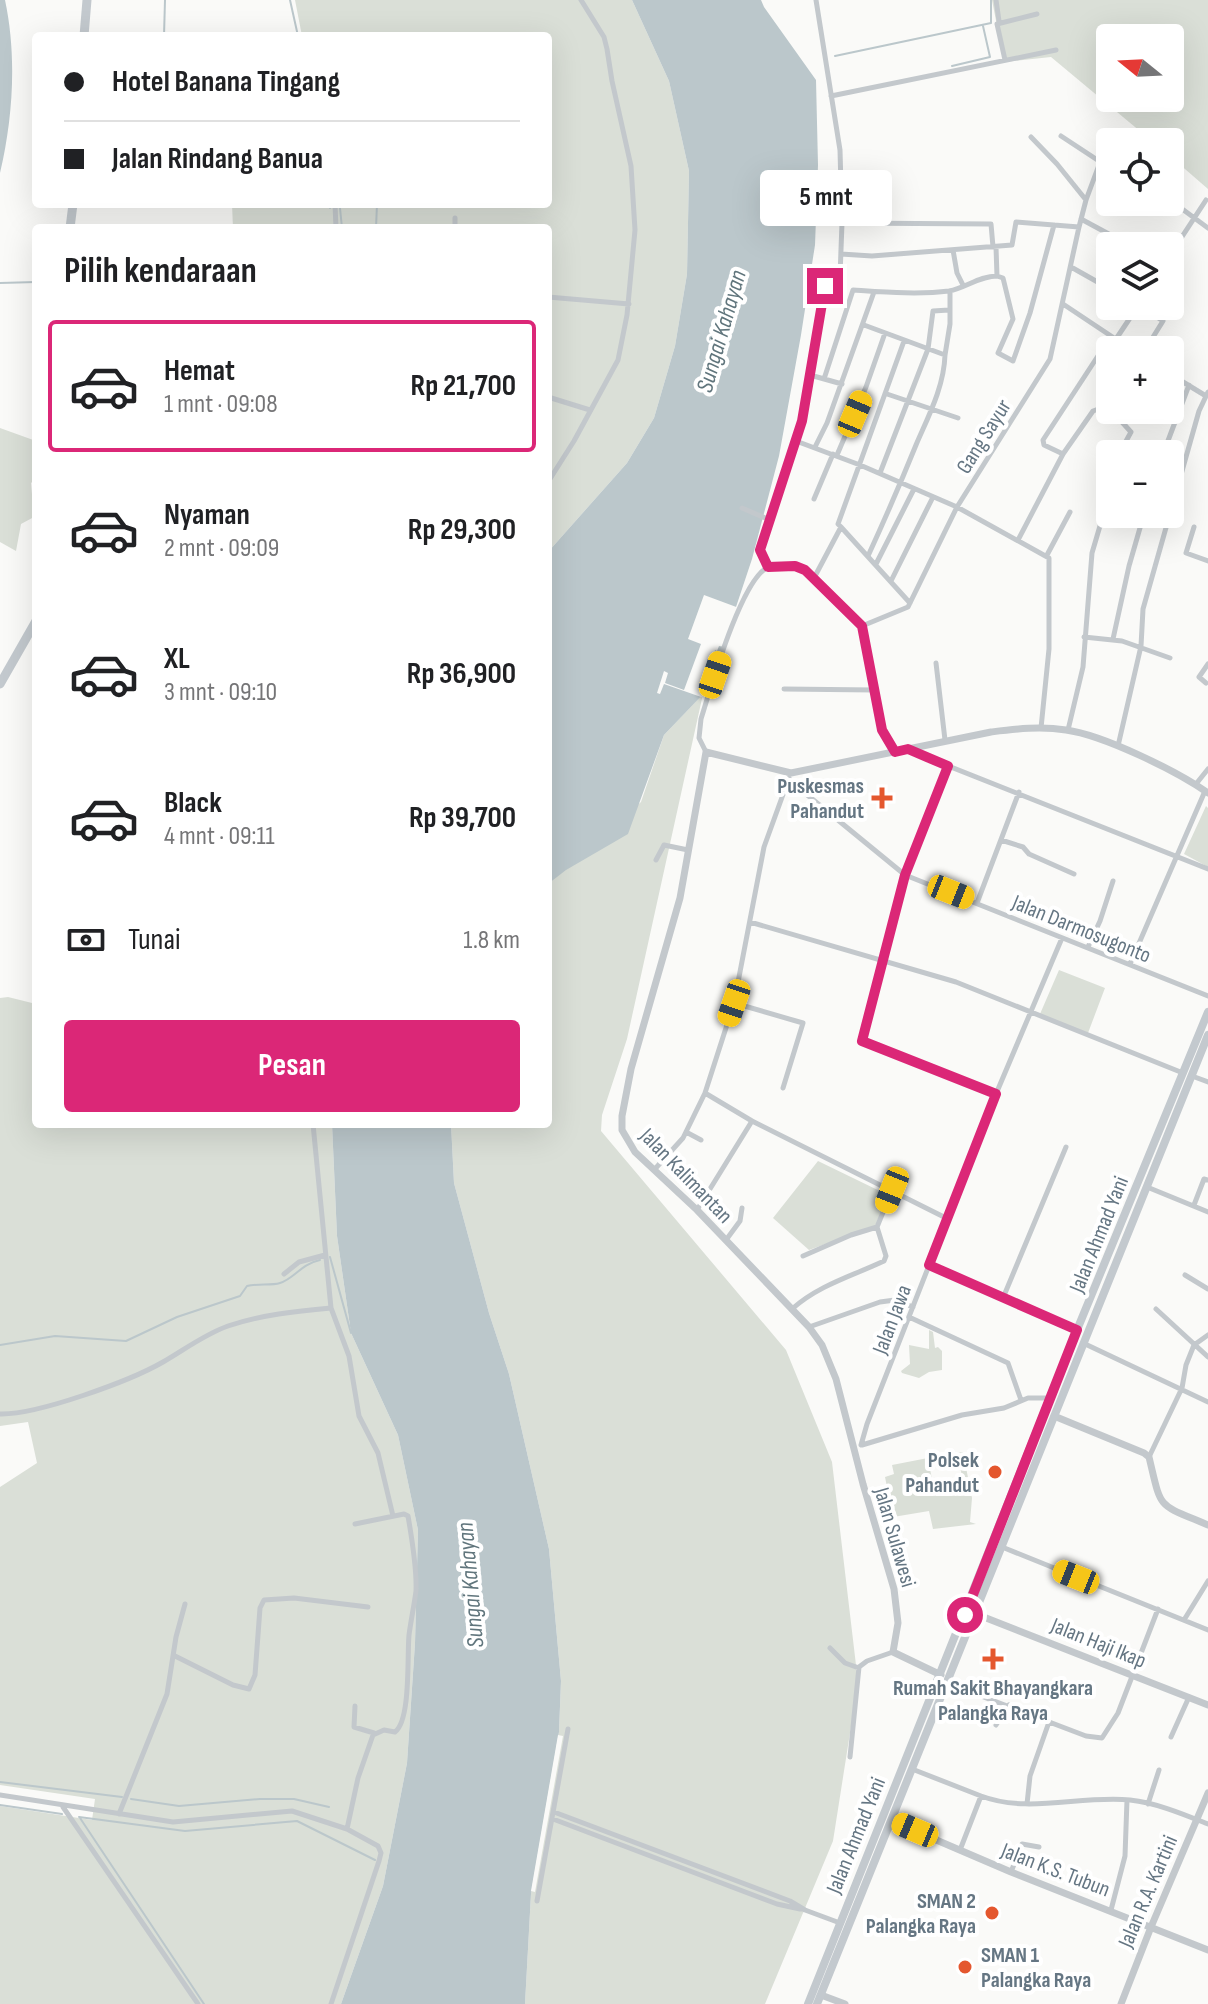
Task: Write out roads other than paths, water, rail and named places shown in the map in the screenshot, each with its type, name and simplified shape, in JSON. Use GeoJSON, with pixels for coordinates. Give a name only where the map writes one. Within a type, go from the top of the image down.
{"type":"FeatureCollection","features":[{"type":"Feature","properties":{"kind":"highway"},"geometry":{"type":"LineString","coordinates":[[84,32],[87,0]]}},
{"type":"Feature","properties":{"kind":"highway"},"geometry":{"type":"LineString","coordinates":[[0,684],[3,673],[32,627]]}},
{"type":"Feature","properties":{"kind":"main road","name":"Jalan Ahmad Yani"},"geometry":{"type":"LineString","coordinates":[[808,2004],[840,1923],[892,1821],[944,1679],[1055,1399],[1077,1330],[1147,1187],[1208,1012]]}},
{"type":"Feature","properties":{"kind":"main road","name":"Jalan Ahmad Yani"},"geometry":{"type":"LineString","coordinates":[[819,1999],[900,1770],[976,1614],[1054,1416],[1055,1399],[1083,1343],[1121,1238],[1187,1075],[1208,1035]]}},
{"type":"Feature","properties":{"kind":"main road"},"geometry":{"type":"LineString","coordinates":[[900,1770],[911,1772]]}},
{"type":"Feature","properties":{"kind":"street"},"geometry":{"type":"LineString","coordinates":[[552,476],[618,360],[629,304],[635,225],[631,166],[604,37],[581,0]]}},
{"type":"Feature","properties":{"kind":"street"},"geometry":{"type":"LineString","coordinates":[[768,567],[760,550],[796,441],[825,286],[840,277],[840,150],[816,0]]}},
{"type":"Feature","properties":{"kind":"street"},"geometry":{"type":"LineString","coordinates":[[996,0],[1005,60]]}},
{"type":"Feature","properties":{"kind":"street"},"geometry":{"type":"LineString","coordinates":[[999,21],[1037,14]]}},
{"type":"Feature","properties":{"kind":"street"},"geometry":{"type":"LineString","coordinates":[[831,96],[1056,50]]}},
{"type":"Feature","properties":{"kind":"street"},"geometry":{"type":"LineString","coordinates":[[1061,136],[1096,159]]}},
{"type":"Feature","properties":{"kind":"street"},"geometry":{"type":"LineString","coordinates":[[1031,137],[1086,200]]}},
{"type":"Feature","properties":{"kind":"street","name":"Gang Sayur"},"geometry":{"type":"LineString","coordinates":[[910,603],[957,507],[1050,359],[1079,227],[1096,170]]}},
{"type":"Feature","properties":{"kind":"street"},"geometry":{"type":"LineString","coordinates":[[1184,233],[1206,200]]}},
{"type":"Feature","properties":{"kind":"street"},"geometry":{"type":"LineString","coordinates":[[1184,210],[1208,228]]}},
{"type":"Feature","properties":{"kind":"street"},"geometry":{"type":"LineString","coordinates":[[455,218],[455,224]]}},
{"type":"Feature","properties":{"kind":"street"},"geometry":{"type":"LineString","coordinates":[[1081,219],[1105,232]]}},
{"type":"Feature","properties":{"kind":"street"},"geometry":{"type":"LineString","coordinates":[[841,254],[872,256],[1013,244],[1014,222],[1079,227]]}},
{"type":"Feature","properties":{"kind":"street"},"geometry":{"type":"LineString","coordinates":[[842,223],[991,224],[997,276]]}},
{"type":"Feature","properties":{"kind":"street"},"geometry":{"type":"LineString","coordinates":[[824,379],[852,291],[950,291],[986,277],[1003,278],[1013,317],[998,352],[1013,361],[1030,313],[1054,225]]}},
{"type":"Feature","properties":{"kind":"street"},"geometry":{"type":"LineString","coordinates":[[953,250],[957,273],[963,285]]}},
{"type":"Feature","properties":{"kind":"street"},"geometry":{"type":"LineString","coordinates":[[1071,267],[1096,281]]}},
{"type":"Feature","properties":{"kind":"street"},"geometry":{"type":"LineString","coordinates":[[868,556],[944,375],[950,291]]}},
{"type":"Feature","properties":{"kind":"street"},"geometry":{"type":"LineString","coordinates":[[815,447],[842,384],[874,292]]}},
{"type":"Feature","properties":{"kind":"street"},"geometry":{"type":"LineString","coordinates":[[552,297],[629,304]]}},
{"type":"Feature","properties":{"kind":"street"},"geometry":{"type":"LineString","coordinates":[[1062,304],[1111,336]]}},
{"type":"Feature","properties":{"kind":"street"},"geometry":{"type":"LineString","coordinates":[[880,473],[928,349],[933,311],[949,310]]}},
{"type":"Feature","properties":{"kind":"street"},"geometry":{"type":"LineString","coordinates":[[1116,336],[1128,320]]}},
{"type":"Feature","properties":{"kind":"street"},"geometry":{"type":"LineString","coordinates":[[1155,336],[1162,320]]}},
{"type":"Feature","properties":{"kind":"street"},"geometry":{"type":"LineString","coordinates":[[864,325],[945,355]]}},
{"type":"Feature","properties":{"kind":"street"},"geometry":{"type":"LineString","coordinates":[[814,499],[866,387],[885,333]]}},
{"type":"Feature","properties":{"kind":"street"},"geometry":{"type":"LineString","coordinates":[[862,626],[906,609],[910,603],[838,525],[904,341]]}},
{"type":"Feature","properties":{"kind":"street"},"geometry":{"type":"LineString","coordinates":[[1063,454],[1044,445],[1043,440],[1096,364]]}},
{"type":"Feature","properties":{"kind":"street"},"geometry":{"type":"LineString","coordinates":[[810,375],[842,384]]}},
{"type":"Feature","properties":{"kind":"street"},"geometry":{"type":"LineString","coordinates":[[1117,747],[1141,646],[1143,609],[1207,395],[1184,382]]}},
{"type":"Feature","properties":{"kind":"street"},"geometry":{"type":"LineString","coordinates":[[1168,440],[1189,385]]}},
{"type":"Feature","properties":{"kind":"street"},"geometry":{"type":"LineString","coordinates":[[887,394],[958,418]]}},
{"type":"Feature","properties":{"kind":"street"},"geometry":{"type":"LineString","coordinates":[[552,398],[590,410]]}},
{"type":"Feature","properties":{"kind":"street"},"geometry":{"type":"LineString","coordinates":[[1018,540],[1063,454],[1096,410]]}},
{"type":"Feature","properties":{"kind":"street"},"geometry":{"type":"LineString","coordinates":[[796,441],[957,507],[1047,555],[1050,564],[1050,618],[1041,728]]}},
{"type":"Feature","properties":{"kind":"street"},"geometry":{"type":"LineString","coordinates":[[876,564],[914,489]]}},
{"type":"Feature","properties":{"kind":"street"},"geometry":{"type":"LineString","coordinates":[[891,581],[933,497]]}},
{"type":"Feature","properties":{"kind":"street"},"geometry":{"type":"LineString","coordinates":[[742,508],[770,520]]}},
{"type":"Feature","properties":{"kind":"street"},"geometry":{"type":"LineString","coordinates":[[1047,555],[1070,512]]}},
{"type":"Feature","properties":{"kind":"street"},"geometry":{"type":"LineString","coordinates":[[814,578],[841,527]]}},
{"type":"Feature","properties":{"kind":"street"},"geometry":{"type":"LineString","coordinates":[[1194,527],[1186,553],[1208,561]]}},
{"type":"Feature","properties":{"kind":"street"},"geometry":{"type":"LineString","coordinates":[[1068,730],[1083,667],[1092,553],[1099,528]]}},
{"type":"Feature","properties":{"kind":"street"},"geometry":{"type":"LineString","coordinates":[[1113,639],[1140,528]]}},
{"type":"Feature","properties":{"kind":"street"},"geometry":{"type":"LineString","coordinates":[[895,752],[882,730],[862,626],[814,578],[795,566],[768,567],[749,586],[725,647],[701,719],[699,738],[706,752],[790,776],[991,732],[1041,728],[1068,730],[1117,747],[1196,784],[1206,792],[1175,856],[1130,964]]}},
{"type":"Feature","properties":{"kind":"street"},"geometry":{"type":"LineString","coordinates":[[1084,637],[1113,639],[1170,658]]}},
{"type":"Feature","properties":{"kind":"street"},"geometry":{"type":"LineString","coordinates":[[936,663],[945,740]]}},
{"type":"Feature","properties":{"kind":"street"},"geometry":{"type":"LineString","coordinates":[[1206,683],[1199,677],[1208,664]]}},
{"type":"Feature","properties":{"kind":"street"},"geometry":{"type":"LineString","coordinates":[[784,689],[874,690]]}},
{"type":"Feature","properties":{"kind":"street"},"geometry":{"type":"LineString","coordinates":[[908,749],[1208,869]]}},
{"type":"Feature","properties":{"kind":"street","name":"Jalan Kalimantan"},"geometry":{"type":"LineString","coordinates":[[706,752],[680,898],[631,1069],[622,1130],[627,1141],[654,1170],[697,1210],[809,1327],[822,1345],[836,1379],[857,1446]]}},
{"type":"Feature","properties":{"kind":"street"},"geometry":{"type":"LineString","coordinates":[[948,766],[905,875],[862,1041],[996,1094]]}},
{"type":"Feature","properties":{"kind":"street"},"geometry":{"type":"LineString","coordinates":[[1196,784],[1208,769]]}},
{"type":"Feature","properties":{"kind":"street"},"geometry":{"type":"LineString","coordinates":[[654,1170],[671,1154],[686,1132],[705,1093],[734,1003],[764,847],[790,776]]}},
{"type":"Feature","properties":{"kind":"street","name":"Jalan Darmosugonto"},"geometry":{"type":"LineString","coordinates":[[790,776],[905,875],[1208,996]]}},
{"type":"Feature","properties":{"kind":"street"},"geometry":{"type":"LineString","coordinates":[[977,903],[1019,792]]}},
{"type":"Feature","properties":{"kind":"street"},"geometry":{"type":"LineString","coordinates":[[1001,840],[1023,847],[1029,854],[1074,874]]}},
{"type":"Feature","properties":{"kind":"street"},"geometry":{"type":"LineString","coordinates":[[656,860],[664,845],[688,850]]}},
{"type":"Feature","properties":{"kind":"street"},"geometry":{"type":"LineString","coordinates":[[1088,947],[1113,881]]}},
{"type":"Feature","properties":{"kind":"street"},"geometry":{"type":"LineString","coordinates":[[750,922],[956,982],[1030,1014],[1208,1082]]}},
{"type":"Feature","properties":{"kind":"street","name":"Jalan Jawa"},"geometry":{"type":"LineString","coordinates":[[857,1446],[996,1094],[1062,938]]}},
{"type":"Feature","properties":{"kind":"street"},"geometry":{"type":"LineString","coordinates":[[734,1003],[803,1023],[783,1088]]}},
{"type":"Feature","properties":{"kind":"street"},"geometry":{"type":"LineString","coordinates":[[705,1093],[752,1121],[948,1219]]}},
{"type":"Feature","properties":{"kind":"street"},"geometry":{"type":"LineString","coordinates":[[697,1210],[752,1121]]}},
{"type":"Feature","properties":{"kind":"street"},"geometry":{"type":"LineString","coordinates":[[313,1128],[331,1308],[349,1356],[359,1416],[378,1453],[393,1516]]}},
{"type":"Feature","properties":{"kind":"street"},"geometry":{"type":"LineString","coordinates":[[686,1132],[701,1140]]}},
{"type":"Feature","properties":{"kind":"street"},"geometry":{"type":"LineString","coordinates":[[1003,1298],[1066,1147]]}},
{"type":"Feature","properties":{"kind":"street"},"geometry":{"type":"LineString","coordinates":[[1194,1205],[1204,1179],[1208,1180]]}},
{"type":"Feature","properties":{"kind":"street"},"geometry":{"type":"LineString","coordinates":[[1147,1187],[1208,1212]]}},
{"type":"Feature","properties":{"kind":"street"},"geometry":{"type":"LineString","coordinates":[[791,1309],[827,1285],[884,1261],[886,1256],[877,1227],[892,1190]]}},
{"type":"Feature","properties":{"kind":"street"},"geometry":{"type":"LineString","coordinates":[[726,1240],[740,1221],[742,1208]]}},
{"type":"Feature","properties":{"kind":"street"},"geometry":{"type":"LineString","coordinates":[[803,1256],[877,1227]]}},
{"type":"Feature","properties":{"kind":"street"},"geometry":{"type":"LineString","coordinates":[[284,1274],[299,1262],[325,1255]]}},
{"type":"Feature","properties":{"kind":"street"},"geometry":{"type":"LineString","coordinates":[[929,1265],[1077,1330]]}},
{"type":"Feature","properties":{"kind":"street"},"geometry":{"type":"LineString","coordinates":[[1185,1275],[1208,1289]]}},
{"type":"Feature","properties":{"kind":"street"},"geometry":{"type":"LineString","coordinates":[[809,1327],[880,1302],[895,1300],[913,1307]]}},
{"type":"Feature","properties":{"kind":"street"},"geometry":{"type":"LineString","coordinates":[[0,1414],[33,1410],[91,1391],[160,1364],[229,1326],[264,1317],[331,1308]]}},
{"type":"Feature","properties":{"kind":"street"},"geometry":{"type":"LineString","coordinates":[[1156,1309],[1208,1357]]}},
{"type":"Feature","properties":{"kind":"street"},"geometry":{"type":"LineString","coordinates":[[909,1317],[1008,1363],[1021,1400]]}},
{"type":"Feature","properties":{"kind":"street"},"geometry":{"type":"LineString","coordinates":[[1208,1335],[1194,1345],[1182,1388],[1149,1457],[1159,1500],[1167,1507],[1208,1525]]}},
{"type":"Feature","properties":{"kind":"street"},"geometry":{"type":"LineString","coordinates":[[1083,1343],[1208,1402]]}},
{"type":"Feature","properties":{"kind":"street"},"geometry":{"type":"LineString","coordinates":[[857,1446],[962,1415],[1004,1408],[1021,1400],[1039,1396],[1055,1399]]}},
{"type":"Feature","properties":{"kind":"street"},"geometry":{"type":"LineString","coordinates":[[1054,1416],[1149,1457]]}},
{"type":"Feature","properties":{"kind":"street","name":"Jalan Sulawesi"},"geometry":{"type":"LineString","coordinates":[[857,1446],[894,1589],[898,1623],[893,1652]]}},
{"type":"Feature","properties":{"kind":"street"},"geometry":{"type":"LineString","coordinates":[[355,1524],[404,1514],[408,1516],[416,1592],[400,1728],[395,1732],[384,1730],[374,1733],[354,1727],[355,1706]]}},
{"type":"Feature","properties":{"kind":"street"},"geometry":{"type":"LineString","coordinates":[[1001,1546],[1208,1630]]}},
{"type":"Feature","properties":{"kind":"street"},"geometry":{"type":"LineString","coordinates":[[1184,1620],[1208,1581]]}},
{"type":"Feature","properties":{"kind":"street"},"geometry":{"type":"LineString","coordinates":[[175,1656],[245,1690],[249,1689],[255,1675],[258,1622],[264,1600],[294,1598],[364,1604],[368,1607]]}},
{"type":"Feature","properties":{"kind":"street"},"geometry":{"type":"LineString","coordinates":[[119,1814],[162,1709],[185,1604]]}},
{"type":"Feature","properties":{"kind":"street"},"geometry":{"type":"LineString","coordinates":[[850,1757],[859,1668],[867,1661],[893,1652],[944,1679],[1091,1738],[1102,1738],[1111,1726],[1158,1609]]}},
{"type":"Feature","properties":{"kind":"street","name":"Jalan Haji Ikap"},"geometry":{"type":"LineString","coordinates":[[976,1614],[1208,1705]]}},
{"type":"Feature","properties":{"kind":"street"},"geometry":{"type":"LineString","coordinates":[[830,1648],[845,1663],[859,1668]]}},
{"type":"Feature","properties":{"kind":"street"},"geometry":{"type":"LineString","coordinates":[[1171,1737],[1189,1697]]}},
{"type":"Feature","properties":{"kind":"street"},"geometry":{"type":"LineString","coordinates":[[996,1725],[1009,1705]]}},
{"type":"Feature","properties":{"kind":"street"},"geometry":{"type":"LineString","coordinates":[[1027,1804],[1030,1776],[1049,1722]]}},
{"type":"Feature","properties":{"kind":"street"},"geometry":{"type":"LineString","coordinates":[[537,1901],[568,1729]]}},
{"type":"Feature","properties":{"kind":"street"},"geometry":{"type":"LineString","coordinates":[[347,1829],[358,1778],[374,1733]]}},
{"type":"Feature","properties":{"kind":"street"},"geometry":{"type":"LineString","coordinates":[[1148,1804],[1159,1770]]}},
{"type":"Feature","properties":{"kind":"street"},"geometry":{"type":"LineString","coordinates":[[911,1772],[1004,1804],[1127,1800],[1208,1824]]}},
{"type":"Feature","properties":{"kind":"street","name":"Jalan R.A. Kartini"},"geometry":{"type":"LineString","coordinates":[[1121,2004],[1208,1793]]}},
{"type":"Feature","properties":{"kind":"street"},"geometry":{"type":"LineString","coordinates":[[0,1795],[181,1822],[292,1811],[347,1829],[378,1846],[381,1853],[331,2004]]}},
{"type":"Feature","properties":{"kind":"street"},"geometry":{"type":"LineString","coordinates":[[960,1850],[981,1796]]}},
{"type":"Feature","properties":{"kind":"street"},"geometry":{"type":"LineString","coordinates":[[1111,1910],[1125,1856],[1127,1800]]}},
{"type":"Feature","properties":{"kind":"street"},"geometry":{"type":"LineString","coordinates":[[63,1806],[198,2004]]}},
{"type":"Feature","properties":{"kind":"street"},"geometry":{"type":"LineString","coordinates":[[553,1816],[840,1923]]}},
{"type":"Feature","properties":{"kind":"street","name":"Jalan K.S. Tubun"},"geometry":{"type":"LineString","coordinates":[[892,1821],[1208,1950]]}},
{"type":"Feature","properties":{"kind":"street"},"geometry":{"type":"LineString","coordinates":[[1011,1872],[1022,1844],[1039,1847]]}},
{"type":"Feature","properties":{"kind":"street"},"geometry":{"type":"LineString","coordinates":[[819,1999],[845,2004]]}},
{"type":"Feature","properties":{"kind":"water"},"geometry":{"type":"Polygon","coordinates":[[[0,0],[5,0],[9,21],[12,65],[8,131],[0,173],[0,0]]]}},
{"type":"Feature","properties":{"kind":"water","name":"Sungai Kahayan"},"geometry":{"type":"Polygon","coordinates":[[[632,0],[761,0],[816,80],[818,165],[815,245],[779,456],[752,559],[709,688],[664,735],[628,834],[552,881],[552,547],[627,463],[654,418],[675,346],[687,274],[689,171],[669,81],[632,0]]]}},
{"type":"Feature","properties":{"kind":"water","name":"Sungai Kahayan"},"geometry":{"type":"Polygon","coordinates":[[[332,1128],[451,1128],[454,1183],[509,1374],[549,1549],[561,1681],[559,1732],[531,1894],[525,2004],[341,2004],[383,1886],[407,1763],[418,1530],[398,1435],[351,1333],[337,1236],[332,1128]]]}},
{"type":"Feature","properties":{"kind":"waterway"},"geometry":{"type":"LineString","coordinates":[[164,32],[165,0]]}},
{"type":"Feature","properties":{"kind":"waterway"},"geometry":{"type":"LineString","coordinates":[[290,0],[297,32]]}},
{"type":"Feature","properties":{"kind":"waterway"},"geometry":{"type":"LineString","coordinates":[[835,56],[991,23],[991,0]]}},
{"type":"Feature","properties":{"kind":"waterway"},"geometry":{"type":"LineString","coordinates":[[952,66],[990,57],[983,26]]}},
{"type":"Feature","properties":{"kind":"waterway"},"geometry":{"type":"LineString","coordinates":[[340,208],[342,224]]}},
{"type":"Feature","properties":{"kind":"waterway"},"geometry":{"type":"LineString","coordinates":[[376,224],[377,208]]}},
{"type":"Feature","properties":{"kind":"waterway"},"geometry":{"type":"LineString","coordinates":[[0,283],[32,282]]}},
{"type":"Feature","properties":{"kind":"waterway"},"geometry":{"type":"LineString","coordinates":[[330,1257],[351,1333]]}},
{"type":"Feature","properties":{"kind":"waterway"},"geometry":{"type":"LineString","coordinates":[[0,1345],[55,1336],[126,1341],[177,1317],[240,1296],[247,1286],[285,1281],[320,1260]]}},
{"type":"Feature","properties":{"kind":"waterway"},"geometry":{"type":"LineString","coordinates":[[0,1782],[122,1797]]}},
{"type":"Feature","properties":{"kind":"waterway"},"geometry":{"type":"LineString","coordinates":[[131,1799],[179,1806],[294,1799],[329,1807]]}},
{"type":"Feature","properties":{"kind":"waterway"},"geometry":{"type":"LineString","coordinates":[[0,1805],[62,1814]]}},
{"type":"Feature","properties":{"kind":"waterway"},"geometry":{"type":"LineString","coordinates":[[79,1817],[185,1831],[297,1821],[375,1860]]}},
{"type":"Feature","properties":{"kind":"waterway"},"geometry":{"type":"LineString","coordinates":[[80,1818],[204,2004]]}},
{"type":"Feature","properties":{"kind":"place","name":"Puskesmas Pahandut"},"geometry":{"type":"Point","coordinates":[882,798]}},
{"type":"Feature","properties":{"kind":"place","name":"Polsek Pahandut"},"geometry":{"type":"Point","coordinates":[995,1472]}},
{"type":"Feature","properties":{"kind":"place","name":"Rumah Sakit Bhayangkara Palangka Raya"},"geometry":{"type":"Point","coordinates":[993,1659]}},
{"type":"Feature","properties":{"kind":"place","name":"SMAN 2 Palangka Raya"},"geometry":{"type":"Point","coordinates":[992,1913]}},
{"type":"Feature","properties":{"kind":"place","name":"SMAN 1 Palangka Raya"},"geometry":{"type":"Point","coordinates":[965,1967]}}]}
